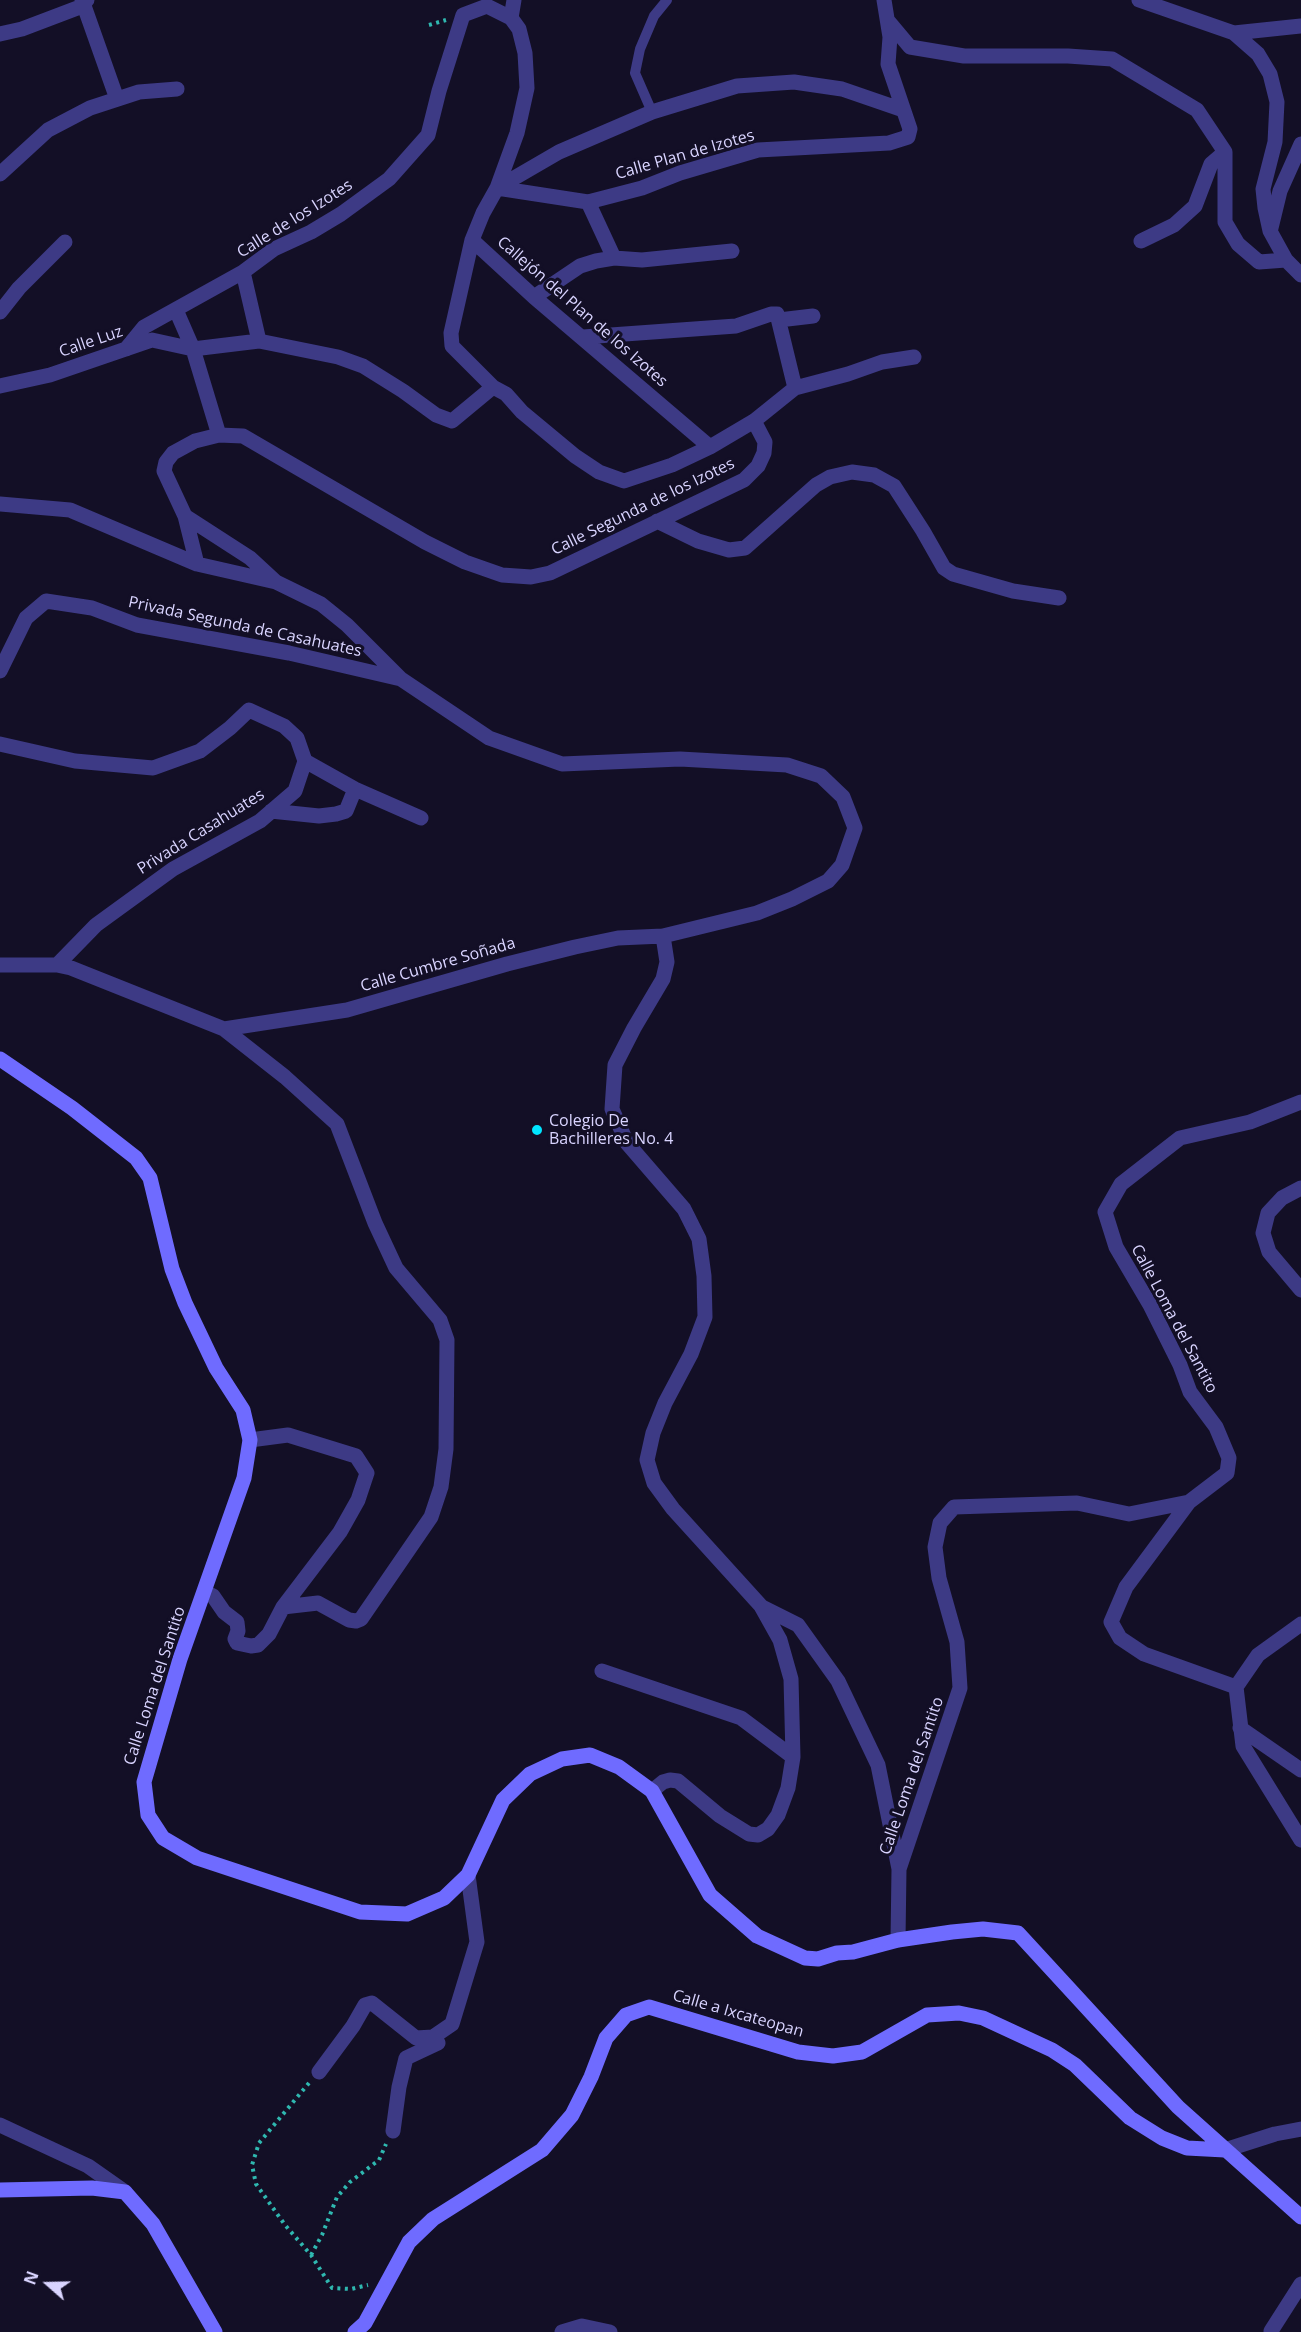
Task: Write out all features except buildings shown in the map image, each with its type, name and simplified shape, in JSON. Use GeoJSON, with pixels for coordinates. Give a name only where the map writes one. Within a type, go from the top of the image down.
{"type":"FeatureCollection","features":[{"type":"Feature","properties":{"kind":"main road","name":"Calle Loma del Santito"},"geometry":{"type":"LineString","coordinates":[[0,1059],[72,1108],[136,1158],[150,1178],[175,1277],[216,1368],[243,1410],[250,1440],[244,1478],[180,1659],[144,1782],[148,1815],[163,1838],[197,1858],[360,1912],[407,1914],[444,1898],[468,1875],[503,1800],[530,1774],[562,1759],[590,1755],[619,1767],[652,1791],[710,1895],[757,1936],[805,1958],[818,1959],[898,1940]]}},
{"type":"Feature","properties":{"kind":"main road"},"geometry":{"type":"LineString","coordinates":[[898,1940],[983,1929],[1018,1933],[1178,2107],[1300,2212]]}},
{"type":"Feature","properties":{"kind":"main road","name":"Calle a Ixcateopan"},"geometry":{"type":"LineString","coordinates":[[355,2332],[365,2323],[409,2242],[433,2219],[542,2150],[572,2115],[591,2077],[606,2038],[626,2015],[650,2007],[798,2052],[833,2056],[862,2052],[927,2015],[958,2013],[983,2018],[1052,2049],[1075,2065],[1130,2118],[1162,2138],[1187,2148],[1226,2150]]}},
{"type":"Feature","properties":{"kind":"main road"},"geometry":{"type":"LineString","coordinates":[[0,2190],[92,2188],[124,2192],[153,2224],[215,2332]]}},
{"type":"Feature","properties":{"kind":"street"},"geometry":{"type":"LineString","coordinates":[[511,18],[514,0]]}},
{"type":"Feature","properties":{"kind":"street"},"geometry":{"type":"LineString","coordinates":[[884,0],[890,37],[888,64],[903,110]]}},
{"type":"Feature","properties":{"kind":"street"},"geometry":{"type":"LineString","coordinates":[[1139,0],[1234,33],[1258,54],[1270,74],[1277,102],[1275,142],[1263,189],[1270,231],[1287,260],[1301,275]]}},
{"type":"Feature","properties":{"kind":"street"},"geometry":{"type":"LineString","coordinates":[[0,34],[80,7],[84,1]]}},
{"type":"Feature","properties":{"kind":"street"},"geometry":{"type":"LineString","coordinates":[[84,1],[117,99]]}},
{"type":"Feature","properties":{"kind":"street","name":"Calle de los Izotes"},"geometry":{"type":"LineString","coordinates":[[126,349],[144,327],[243,272],[274,249],[311,232],[341,214],[389,179],[428,135],[439,91],[464,15],[487,6],[511,18]]}},
{"type":"Feature","properties":{"kind":"street","name":"Callejón del Plan de los Izotes"},"geometry":{"type":"LineString","coordinates":[[511,18],[519,29],[525,53],[527,88],[518,133],[497,188],[472,240],[534,297],[710,447]]}},
{"type":"Feature","properties":{"kind":"street"},"geometry":{"type":"LineString","coordinates":[[886,18],[910,47],[964,56],[1112,58],[1197,110],[1226,152],[1225,222],[1238,244],[1258,262],[1287,260]]}},
{"type":"Feature","properties":{"kind":"street"},"geometry":{"type":"LineString","coordinates":[[1234,33],[1301,27]]}},
{"type":"Feature","properties":{"kind":"street"},"geometry":{"type":"LineString","coordinates":[[497,188],[559,152],[652,112],[737,86],[794,82],[842,89],[903,110]]}},
{"type":"Feature","properties":{"kind":"street"},"geometry":{"type":"LineString","coordinates":[[0,174],[48,130],[90,108],[139,92],[177,89]]}},
{"type":"Feature","properties":{"kind":"street","name":"Calle Plan de Izotes"},"geometry":{"type":"LineString","coordinates":[[588,202],[642,188],[680,173],[758,150],[889,143],[908,137],[910,129],[903,110]]}},
{"type":"Feature","properties":{"kind":"street"},"geometry":{"type":"LineString","coordinates":[[1270,231],[1280,191],[1301,144]]}},
{"type":"Feature","properties":{"kind":"street"},"geometry":{"type":"LineString","coordinates":[[1141,241],[1174,225],[1195,206],[1211,164],[1226,152]]}},
{"type":"Feature","properties":{"kind":"street"},"geometry":{"type":"LineString","coordinates":[[497,188],[588,202],[614,258]]}},
{"type":"Feature","properties":{"kind":"street","name":"Calle Segunda de los Izotes"},"geometry":{"type":"LineString","coordinates":[[197,564],[184,516],[164,471],[166,462],[173,453],[195,441],[219,435],[243,436],[424,542],[465,562],[502,575],[531,576],[550,573],[744,480],[758,466],[764,453],[765,442],[754,421],[710,447],[672,465],[624,481],[599,472],[575,456],[522,412],[506,394],[493,387],[452,346],[451,333],[472,240]]}},
{"type":"Feature","properties":{"kind":"street"},"geometry":{"type":"LineString","coordinates":[[0,312],[19,288],[65,242]]}},
{"type":"Feature","properties":{"kind":"street"},"geometry":{"type":"LineString","coordinates":[[534,297],[580,266],[614,258],[642,260],[732,250]]}},
{"type":"Feature","properties":{"kind":"street"},"geometry":{"type":"LineString","coordinates":[[243,272],[260,341]]}},
{"type":"Feature","properties":{"kind":"street"},"geometry":{"type":"LineString","coordinates":[[176,310],[193,349],[219,435]]}},
{"type":"Feature","properties":{"kind":"street"},"geometry":{"type":"LineString","coordinates":[[582,337],[736,326],[771,314],[778,317],[813,316]]}},
{"type":"Feature","properties":{"kind":"street"},"geometry":{"type":"LineString","coordinates":[[778,317],[795,388]]}},
{"type":"Feature","properties":{"kind":"street","name":"Calle Luz"},"geometry":{"type":"LineString","coordinates":[[0,386],[50,375],[152,340],[193,349]]}},
{"type":"Feature","properties":{"kind":"street"},"geometry":{"type":"LineString","coordinates":[[193,349],[260,341],[338,357],[363,366],[444,419],[452,421],[493,387]]}},
{"type":"Feature","properties":{"kind":"street"},"geometry":{"type":"LineString","coordinates":[[754,421],[795,388],[882,362],[914,357]]}},
{"type":"Feature","properties":{"kind":"street"},"geometry":{"type":"LineString","coordinates":[[657,521],[698,542],[729,550],[746,548],[816,485],[830,477],[852,472],[874,475],[894,486],[944,568],[953,574],[1013,591],[1059,598]]}},
{"type":"Feature","properties":{"kind":"street"},"geometry":{"type":"LineString","coordinates":[[0,504],[70,510],[197,564],[276,582],[321,604],[347,625],[401,679],[489,738],[562,764],[681,759],[788,765],[821,776],[843,797],[855,828],[842,866],[828,881],[757,913],[663,936],[667,962],[663,979],[615,1065],[612,1109],[627,1143],[684,1209],[699,1239],[704,1276],[705,1317],[691,1354],[661,1413],[653,1433],[647,1460],[654,1483],[673,1509],[761,1606],[780,1640],[791,1679],[793,1757],[788,1788],[778,1815],[768,1829],[758,1835],[749,1834],[720,1816],[678,1781],[663,1782],[652,1791]]}},
{"type":"Feature","properties":{"kind":"street"},"geometry":{"type":"LineString","coordinates":[[184,516],[240,551],[276,582]]}},
{"type":"Feature","properties":{"kind":"street","name":"Privada Segunda de Casahuates"},"geometry":{"type":"LineString","coordinates":[[0,671],[26,618],[46,601],[92,608],[137,625],[289,653],[401,679]]}},
{"type":"Feature","properties":{"kind":"street"},"geometry":{"type":"LineString","coordinates":[[0,744],[75,761],[153,768],[200,751],[249,710],[284,726],[297,738],[305,761],[355,789],[421,818]]}},
{"type":"Feature","properties":{"kind":"street","name":"Privada Casahuates"},"geometry":{"type":"LineString","coordinates":[[57,965],[96,925],[173,869],[260,821],[295,791],[305,761]]}},
{"type":"Feature","properties":{"kind":"street"},"geometry":{"type":"LineString","coordinates":[[271,811],[319,816],[336,814],[346,811],[355,789]]}},
{"type":"Feature","properties":{"kind":"street","name":"Calle Cumbre Soñada"},"geometry":{"type":"LineString","coordinates":[[224,1029],[347,1010],[575,947],[618,938],[663,936]]}},
{"type":"Feature","properties":{"kind":"street"},"geometry":{"type":"LineString","coordinates":[[0,965],[57,965],[71,968],[224,1029],[285,1077],[338,1124],[375,1223],[396,1268],[440,1320],[447,1340],[446,1449],[441,1487],[431,1517],[361,1619],[349,1620],[318,1604],[283,1607]]}},
{"type":"Feature","properties":{"kind":"street","name":"Calle Loma del Santito"},"geometry":{"type":"LineString","coordinates":[[898,1940],[899,1869],[960,1688],[957,1642],[939,1578],[935,1546],[940,1523],[954,1507],[1077,1503],[1130,1514],[1189,1502],[1227,1473],[1229,1458],[1216,1427],[1190,1392],[1180,1365],[1150,1305],[1116,1247],[1105,1212],[1121,1184],[1180,1138],[1250,1122],[1301,1102]]}},
{"type":"Feature","properties":{"kind":"street"},"geometry":{"type":"LineString","coordinates":[[1301,1188],[1282,1198],[1268,1213],[1263,1233],[1269,1252],[1301,1290]]}},
{"type":"Feature","properties":{"kind":"street"},"geometry":{"type":"LineString","coordinates":[[205,1592],[213,1596],[224,1612],[237,1622],[238,1631],[235,1639],[237,1642],[251,1646],[258,1645],[269,1634],[283,1607],[340,1532],[358,1500],[367,1473],[356,1456],[288,1435],[250,1440]]}},
{"type":"Feature","properties":{"kind":"street"},"geometry":{"type":"LineString","coordinates":[[1189,1502],[1126,1587],[1111,1622],[1120,1638],[1144,1654],[1236,1687]]}},
{"type":"Feature","properties":{"kind":"street"},"geometry":{"type":"LineString","coordinates":[[761,1606],[798,1625],[838,1681],[878,1765],[899,1869]]}},
{"type":"Feature","properties":{"kind":"street"},"geometry":{"type":"LineString","coordinates":[[1301,1624],[1258,1655],[1236,1687],[1243,1746],[1301,1840]]}},
{"type":"Feature","properties":{"kind":"street"},"geometry":{"type":"LineString","coordinates":[[602,1671],[741,1718],[793,1757]]}},
{"type":"Feature","properties":{"kind":"street"},"geometry":{"type":"LineString","coordinates":[[1240,1728],[1301,1770]]}},
{"type":"Feature","properties":{"kind":"street"},"geometry":{"type":"LineString","coordinates":[[319,2072],[353,2026],[365,2005],[372,2003],[416,2038],[433,2037],[452,2024],[477,1942],[468,1875]]}},
{"type":"Feature","properties":{"kind":"street"},"geometry":{"type":"LineString","coordinates":[[393,2131],[399,2087],[406,2058],[438,2043],[433,2037]]}},
{"type":"Feature","properties":{"kind":"street"},"geometry":{"type":"LineString","coordinates":[[0,2125],[88,2166],[124,2192]]}},
{"type":"Feature","properties":{"kind":"street"},"geometry":{"type":"LineString","coordinates":[[1226,2150],[1275,2134],[1301,2129]]}},
{"type":"Feature","properties":{"kind":"street"},"geometry":{"type":"LineString","coordinates":[[1270,2331],[1301,2284]]}},
{"type":"Feature","properties":{"kind":"street"},"geometry":{"type":"LineString","coordinates":[[562,2332],[582,2326],[610,2332]]}},
{"type":"Feature","properties":{"kind":"lane"},"geometry":{"type":"LineString","coordinates":[[652,112],[635,73],[640,49],[654,16],[667,0]]}},
{"type":"Feature","properties":{"kind":"path"},"geometry":{"type":"LineString","coordinates":[[319,2072],[280,2115],[259,2143],[252,2165],[256,2184],[285,2225],[311,2255],[332,2288],[351,2289],[389,2280]]}},
{"type":"Feature","properties":{"kind":"path"},"geometry":{"type":"LineString","coordinates":[[311,2255],[322,2235],[337,2197],[350,2182],[379,2160],[393,2131]]}},
{"type":"Feature","properties":{"kind":"place","name":"Colegio De Bachilleres No. 4"},"geometry":{"type":"Point","coordinates":[537,1130]}}]}
